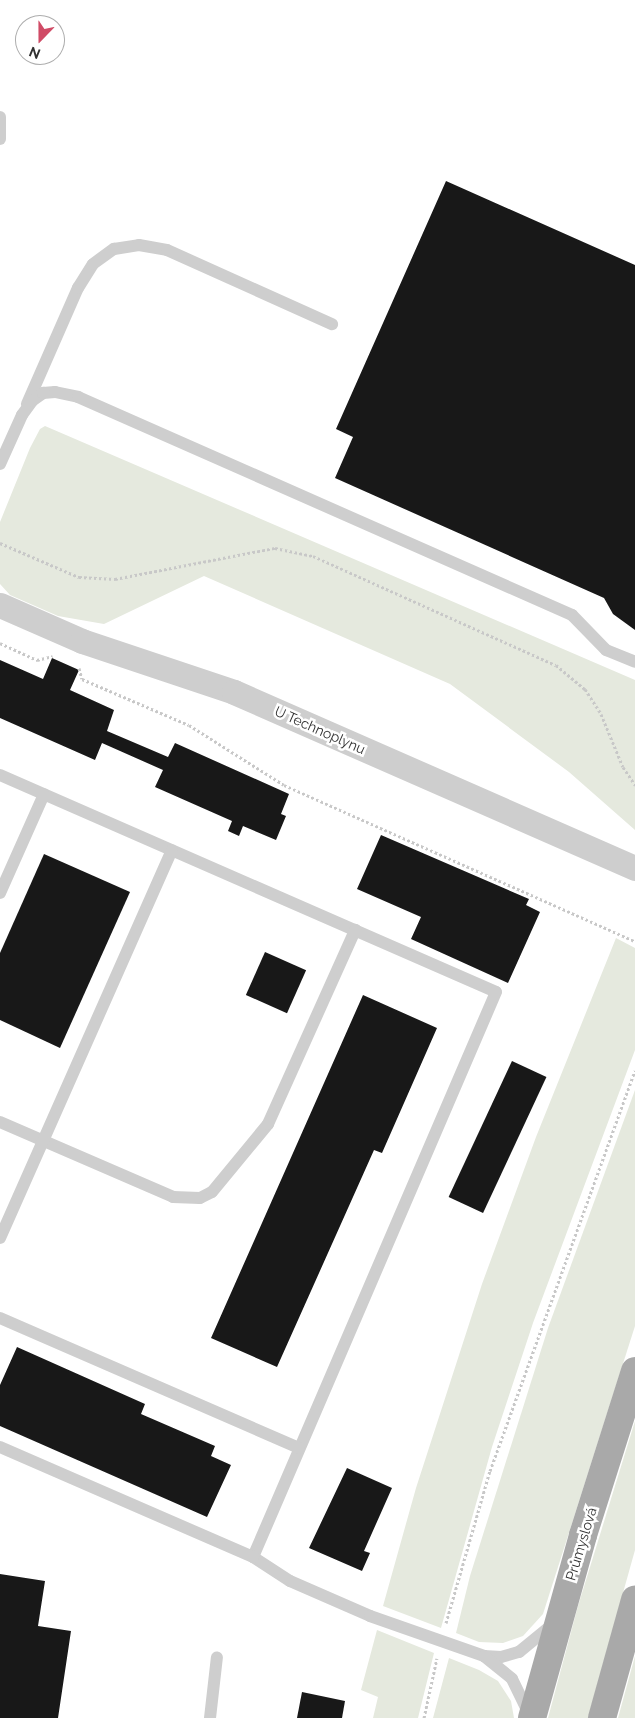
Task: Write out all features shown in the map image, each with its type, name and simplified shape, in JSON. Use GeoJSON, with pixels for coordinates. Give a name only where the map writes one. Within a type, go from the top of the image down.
{"type":"FeatureCollection","features":[{"type":"Feature","properties":{"kind":"main road","name":"Průmyslová"},"geometry":{"type":"LineString","coordinates":[[531,1718],[560,1615],[635,1371]]}},
{"type":"Feature","properties":{"kind":"main road"},"geometry":{"type":"LineString","coordinates":[[602,1718],[635,1600]]}},
{"type":"Feature","properties":{"kind":"street","name":"U Technoplynu"},"geometry":{"type":"LineString","coordinates":[[0,605],[82,641],[234,692],[635,868]]}},
{"type":"Feature","properties":{"kind":"lane"},"geometry":{"type":"LineString","coordinates":[[0,117],[0,139]]}},
{"type":"Feature","properties":{"kind":"lane"},"geometry":{"type":"LineString","coordinates":[[0,464],[78,288],[93,264],[114,249],[139,245],[167,250],[332,324]]}},
{"type":"Feature","properties":{"kind":"lane"},"geometry":{"type":"LineString","coordinates":[[22,415],[32,401],[43,394],[55,392],[78,397],[572,615],[606,650],[635,662]]}},
{"type":"Feature","properties":{"kind":"lane"},"geometry":{"type":"LineString","coordinates":[[0,776],[496,992],[253,1557]]}},
{"type":"Feature","properties":{"kind":"lane"},"geometry":{"type":"LineString","coordinates":[[0,893],[44,794]]}},
{"type":"Feature","properties":{"kind":"lane"},"geometry":{"type":"LineString","coordinates":[[0,1238],[172,850]]}},
{"type":"Feature","properties":{"kind":"lane"},"geometry":{"type":"LineString","coordinates":[[0,1122],[173,1197],[200,1198],[212,1192],[268,1124],[355,930]]}},
{"type":"Feature","properties":{"kind":"lane"},"geometry":{"type":"LineString","coordinates":[[0,1318],[299,1448]]}},
{"type":"Feature","properties":{"kind":"lane"},"geometry":{"type":"LineString","coordinates":[[0,1448],[253,1557],[290,1581],[440,1643],[484,1656],[501,1657],[519,1652],[549,1630],[560,1615]]}},
{"type":"Feature","properties":{"kind":"lane"},"geometry":{"type":"LineString","coordinates":[[484,1656],[512,1679],[522,1694],[531,1718]]}},
{"type":"Feature","properties":{"kind":"lane"},"geometry":{"type":"LineString","coordinates":[[210,1718],[217,1657]]}},
{"type":"Feature","properties":{"kind":"path"},"geometry":{"type":"LineString","coordinates":[[0,543],[79,577],[88,578],[115,579],[275,548],[313,556],[556,665],[585,689],[601,714],[622,767],[635,786]]}},
{"type":"Feature","properties":{"kind":"path"},"geometry":{"type":"LineString","coordinates":[[0,643],[37,660],[52,656],[59,659]]}},
{"type":"Feature","properties":{"kind":"path"},"geometry":{"type":"LineString","coordinates":[[73,665],[80,668],[82,679],[188,725],[284,785],[635,941]]}},
{"type":"Feature","properties":{"kind":"path"},"geometry":{"type":"LineString","coordinates":[[424,1718],[440,1643],[490,1471],[635,1070]]}},
{"type":"Feature","properties":{"kind":"shaded area"},"geometry":{"type":"Polygon","coordinates":[[[45,426],[635,680],[635,830],[569,772],[450,684],[204,576],[104,624],[58,616],[10,595],[0,584],[0,522],[30,448],[40,429],[45,426]]]}},
{"type":"Feature","properties":{"kind":"shaded area"},"geometry":{"type":"Polygon","coordinates":[[[616,938],[635,948],[635,1050],[533,1323],[492,1447],[441,1628],[383,1606],[416,1488],[482,1284],[536,1137],[616,938]]]}},
{"type":"Feature","properties":{"kind":"shaded area"},"geometry":{"type":"Polygon","coordinates":[[[635,1090],[635,1326],[543,1614],[523,1636],[503,1643],[479,1642],[456,1633],[470,1576],[548,1328],[635,1090]]]}},
{"type":"Feature","properties":{"kind":"shaded area"},"geometry":{"type":"Polygon","coordinates":[[[635,1421],[635,1550],[588,1718],[548,1718],[578,1606],[635,1421]]]}},
{"type":"Feature","properties":{"kind":"shaded area"},"geometry":{"type":"Polygon","coordinates":[[[377,1630],[434,1653],[418,1718],[373,1718],[378,1697],[361,1690],[377,1630]]]}},
{"type":"Feature","properties":{"kind":"shaded area"},"geometry":{"type":"Polygon","coordinates":[[[635,1656],[635,1718],[618,1718],[635,1656]]]}},
{"type":"Feature","properties":{"kind":"shaded area"},"geometry":{"type":"Polygon","coordinates":[[[449,1658],[479,1670],[498,1681],[511,1701],[514,1718],[433,1718],[449,1658]]]}},
{"type":"Feature","properties":{"kind":"building"},"geometry":{"type":"Polygon","coordinates":[[[446,181],[635,265],[635,630],[613,614],[604,598],[335,478],[353,437],[336,429],[446,181]]]}},
{"type":"Feature","properties":{"kind":"building"},"geometry":{"type":"Polygon","coordinates":[[[52,658],[79,670],[70,690],[114,710],[107,731],[168,757],[175,743],[289,794],[281,814],[286,816],[276,840],[243,826],[239,836],[228,831],[232,821],[155,787],[163,770],[102,743],[95,760],[0,718],[0,660],[43,679],[52,658]]]}},
{"type":"Feature","properties":{"kind":"building"},"geometry":{"type":"Polygon","coordinates":[[[381,835],[529,899],[526,905],[540,912],[508,983],[411,939],[421,917],[357,889],[381,835]]]}},
{"type":"Feature","properties":{"kind":"building"},"geometry":{"type":"Polygon","coordinates":[[[44,854],[130,892],[60,1048],[0,1020],[0,953],[44,854]]]}},
{"type":"Feature","properties":{"kind":"building"},"geometry":{"type":"Polygon","coordinates":[[[265,952],[306,970],[287,1013],[246,995],[265,952]]]}},
{"type":"Feature","properties":{"kind":"building"},"geometry":{"type":"Polygon","coordinates":[[[363,995],[437,1028],[382,1153],[374,1150],[277,1367],[211,1338],[363,995]]]}},
{"type":"Feature","properties":{"kind":"building"},"geometry":{"type":"Polygon","coordinates":[[[512,1061],[546,1077],[483,1213],[449,1197],[512,1061]]]}},
{"type":"Feature","properties":{"kind":"building"},"geometry":{"type":"Polygon","coordinates":[[[17,1347],[145,1404],[141,1414],[215,1446],[211,1456],[231,1465],[207,1517],[0,1426],[0,1385],[17,1347]]]}},
{"type":"Feature","properties":{"kind":"building"},"geometry":{"type":"Polygon","coordinates":[[[347,1468],[392,1488],[364,1551],[370,1553],[362,1571],[309,1548],[347,1468]]]}},
{"type":"Feature","properties":{"kind":"building"},"geometry":{"type":"Polygon","coordinates":[[[0,1574],[45,1581],[38,1626],[71,1631],[58,1718],[0,1718],[0,1574]]]}},
{"type":"Feature","properties":{"kind":"building"},"geometry":{"type":"Polygon","coordinates":[[[302,1692],[345,1701],[342,1718],[297,1718],[302,1692]]]}}]}
